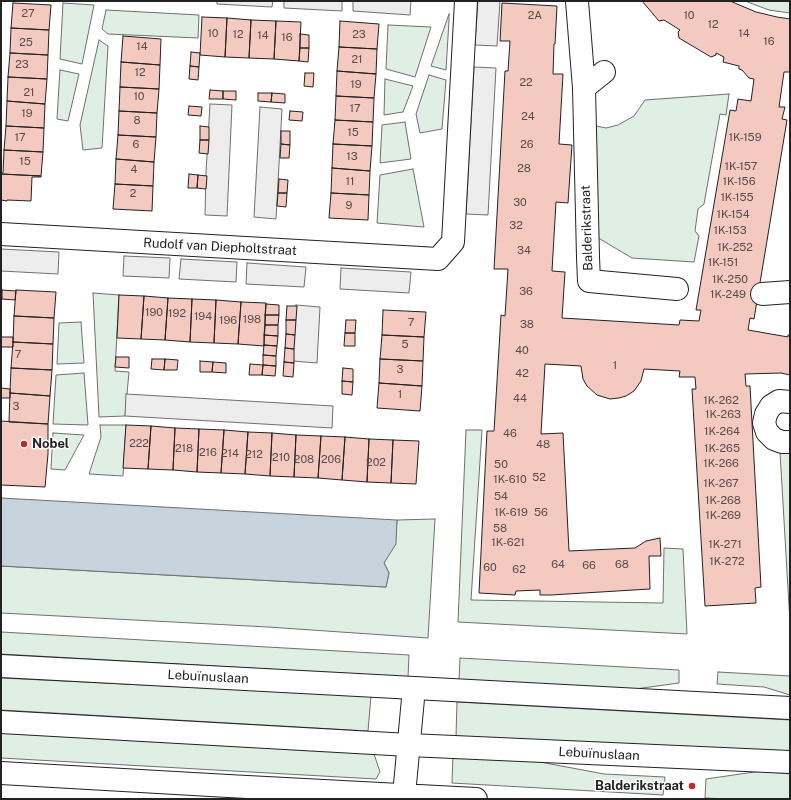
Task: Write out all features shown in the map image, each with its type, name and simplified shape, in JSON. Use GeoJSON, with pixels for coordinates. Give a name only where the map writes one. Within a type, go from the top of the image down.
{"type":"FeatureCollection","features":[{"type":"Feature","properties":{"kind":"street","name":"Rudolf van Diepholtstraat"},"geometry":{"type":"LineString","coordinates":[[1,234],[438,259],[453,242],[466,1]]}},
{"type":"Feature","properties":{"kind":"street","name":"Balderikstraat"},"geometry":{"type":"LineString","coordinates":[[578,1],[584,88],[589,281],[676,289]]}},
{"type":"Feature","properties":{"kind":"street"},"geometry":{"type":"LineString","coordinates":[[584,88],[604,72]]}},
{"type":"Feature","properties":{"kind":"street"},"geometry":{"type":"LineString","coordinates":[[762,294],[790,292]]}},
{"type":"Feature","properties":{"kind":"street"},"geometry":{"type":"LineString","coordinates":[[790,402],[779,401],[771,406],[766,414],[764,423],[767,432],[774,439],[782,442],[790,442]]}},
{"type":"Feature","properties":{"kind":"street","name":"Lebuïnuslaan"},"geometry":{"type":"LineString","coordinates":[[1,666],[790,708]]}},
{"type":"Feature","properties":{"kind":"street"},"geometry":{"type":"LineString","coordinates":[[404,795],[414,688]]}},
{"type":"Feature","properties":{"kind":"street","name":"Lebuïnuslaan"},"geometry":{"type":"LineString","coordinates":[[1,722],[409,745],[790,762]]}},
{"type":"Feature","properties":{"kind":"street"},"geometry":{"type":"LineString","coordinates":[[1,773],[228,793],[404,795],[476,799]]}},
{"type":"Feature","properties":{"kind":"green space"},"geometry":{"type":"Polygon","coordinates":[[[745,1],[790,1],[790,13],[769,10],[745,1]]]}},
{"type":"Feature","properties":{"kind":"green space"},"geometry":{"type":"Polygon","coordinates":[[[63,3],[94,5],[82,64],[60,59],[63,3]]]}},
{"type":"Feature","properties":{"kind":"green space"},"geometry":{"type":"Polygon","coordinates":[[[106,10],[199,15],[198,38],[108,34],[102,29],[106,10]]]}},
{"type":"Feature","properties":{"kind":"green space"},"geometry":{"type":"Polygon","coordinates":[[[449,14],[449,20],[446,70],[431,66],[449,14]]]}},
{"type":"Feature","properties":{"kind":"green space"},"geometry":{"type":"Polygon","coordinates":[[[388,25],[431,27],[415,77],[386,69],[388,25]]]}},
{"type":"Feature","properties":{"kind":"green space"},"geometry":{"type":"Polygon","coordinates":[[[99,40],[108,46],[102,148],[83,150],[80,125],[99,40]]]}},
{"type":"Feature","properties":{"kind":"green space"},"geometry":{"type":"Polygon","coordinates":[[[60,70],[79,74],[68,121],[57,119],[60,70]]]}},
{"type":"Feature","properties":{"kind":"green space"},"geometry":{"type":"Polygon","coordinates":[[[429,75],[446,80],[442,129],[420,133],[416,114],[429,75]]]}},
{"type":"Feature","properties":{"kind":"green space"},"geometry":{"type":"Polygon","coordinates":[[[385,79],[413,86],[403,112],[384,115],[385,79]]]}},
{"type":"Feature","properties":{"kind":"green space"},"geometry":{"type":"Polygon","coordinates":[[[729,94],[726,115],[720,114],[704,204],[698,209],[695,231],[699,236],[694,262],[632,258],[595,236],[591,125],[606,128],[618,125],[634,116],[645,100],[729,94]]]}},
{"type":"Feature","properties":{"kind":"green space"},"geometry":{"type":"Polygon","coordinates":[[[405,122],[411,159],[380,163],[382,125],[405,122]]]}},
{"type":"Feature","properties":{"kind":"green space"},"geometry":{"type":"Polygon","coordinates":[[[413,169],[424,227],[377,223],[380,175],[413,169]]]}},
{"type":"Feature","properties":{"kind":"green space"},"geometry":{"type":"Polygon","coordinates":[[[93,293],[119,295],[115,371],[129,372],[125,416],[99,417],[93,293]]]}},
{"type":"Feature","properties":{"kind":"green space"},"geometry":{"type":"Polygon","coordinates":[[[81,322],[84,363],[57,364],[59,323],[81,322]]]}},
{"type":"Feature","properties":{"kind":"green space"},"geometry":{"type":"Polygon","coordinates":[[[84,373],[88,425],[53,424],[56,375],[84,373]]]}},
{"type":"Feature","properties":{"kind":"green space"},"geometry":{"type":"Polygon","coordinates":[[[100,425],[126,425],[123,476],[89,474],[101,437],[100,425]]]}},
{"type":"Feature","properties":{"kind":"green space"},"geometry":{"type":"Polygon","coordinates":[[[466,430],[482,430],[471,600],[663,603],[664,548],[683,549],[687,634],[458,622],[466,430]]]}},
{"type":"Feature","properties":{"kind":"green space"},"geometry":{"type":"Polygon","coordinates":[[[53,433],[84,435],[65,470],[51,469],[53,433]]]}},
{"type":"Feature","properties":{"kind":"green space"},"geometry":{"type":"Polygon","coordinates":[[[780,452],[790,452],[790,623],[780,452]]]}},
{"type":"Feature","properties":{"kind":"green space"},"geometry":{"type":"Polygon","coordinates":[[[435,519],[428,638],[268,627],[1,613],[1,566],[386,587],[389,573],[384,563],[395,544],[397,520],[435,519]]]}},
{"type":"Feature","properties":{"kind":"green space"},"geometry":{"type":"Polygon","coordinates":[[[1,632],[409,655],[408,677],[1,654],[1,632]]]}},
{"type":"Feature","properties":{"kind":"green space"},"geometry":{"type":"Polygon","coordinates":[[[460,658],[679,670],[679,683],[628,690],[459,680],[460,658]]]}},
{"type":"Feature","properties":{"kind":"green space"},"geometry":{"type":"Polygon","coordinates":[[[718,672],[790,676],[790,695],[764,687],[717,684],[718,672]]]}},
{"type":"Feature","properties":{"kind":"green space"},"geometry":{"type":"Polygon","coordinates":[[[1,678],[371,696],[368,731],[1,710],[1,678]]]}},
{"type":"Feature","properties":{"kind":"green space"},"geometry":{"type":"Polygon","coordinates":[[[457,702],[790,720],[790,756],[456,736],[457,702]]]}},
{"type":"Feature","properties":{"kind":"green space"},"geometry":{"type":"Polygon","coordinates":[[[1,730],[359,750],[374,754],[380,772],[376,779],[1,758],[1,730]]]}},
{"type":"Feature","properties":{"kind":"green space"},"geometry":{"type":"Polygon","coordinates":[[[453,755],[519,758],[604,774],[665,777],[663,795],[452,783],[453,755]]]}},
{"type":"Feature","properties":{"kind":"green space"},"geometry":{"type":"Polygon","coordinates":[[[761,771],[790,774],[790,799],[705,798],[706,779],[761,771]]]}},
{"type":"Feature","properties":{"kind":"shaded area"},"geometry":{"type":"Polygon","coordinates":[[[217,1],[273,1],[272,7],[217,4],[217,1]]]}},
{"type":"Feature","properties":{"kind":"shaded area"},"geometry":{"type":"Polygon","coordinates":[[[284,1],[342,1],[342,11],[284,8],[284,1]]]}},
{"type":"Feature","properties":{"kind":"shaded area"},"geometry":{"type":"Polygon","coordinates":[[[353,1],[411,1],[410,15],[353,11],[353,1]]]}},
{"type":"Feature","properties":{"kind":"shaded area"},"geometry":{"type":"Polygon","coordinates":[[[478,1],[500,1],[497,46],[475,45],[478,1]]]}},
{"type":"Feature","properties":{"kind":"shaded area"},"geometry":{"type":"Polygon","coordinates":[[[474,67],[496,68],[488,215],[466,214],[474,67]]]}},
{"type":"Feature","properties":{"kind":"shaded area"},"geometry":{"type":"Polygon","coordinates":[[[210,104],[232,105],[227,216],[205,215],[210,104]]]}},
{"type":"Feature","properties":{"kind":"shaded area"},"geometry":{"type":"Polygon","coordinates":[[[260,107],[282,109],[276,219],[254,217],[260,107]]]}},
{"type":"Feature","properties":{"kind":"shaded area"},"geometry":{"type":"Polygon","coordinates":[[[1,249],[59,252],[58,274],[1,271],[1,249]]]}},
{"type":"Feature","properties":{"kind":"shaded area"},"geometry":{"type":"Polygon","coordinates":[[[124,256],[170,258],[169,278],[123,276],[124,256]]]}},
{"type":"Feature","properties":{"kind":"shaded area"},"geometry":{"type":"Polygon","coordinates":[[[181,259],[237,262],[236,282],[179,279],[181,259]]]}},
{"type":"Feature","properties":{"kind":"shaded area"},"geometry":{"type":"Polygon","coordinates":[[[247,263],[306,267],[304,287],[246,284],[247,263]]]}},
{"type":"Feature","properties":{"kind":"shaded area"},"geometry":{"type":"Polygon","coordinates":[[[341,268],[411,272],[409,293],[340,289],[341,268]]]}},
{"type":"Feature","properties":{"kind":"shaded area"},"geometry":{"type":"Polygon","coordinates":[[[296,305],[320,307],[317,363],[293,361],[296,305]]]}},
{"type":"Feature","properties":{"kind":"shaded area"},"geometry":{"type":"Polygon","coordinates":[[[126,394],[333,406],[332,428],[125,416],[126,394]]]}},
{"type":"Feature","properties":{"kind":"shaded area"},"geometry":{"type":"Polygon","coordinates":[[[1,498],[397,520],[396,544],[384,563],[389,573],[386,587],[1,566],[1,498]]]}},
{"type":"Feature","properties":{"kind":"building"},"geometry":{"type":"Polygon","coordinates":[[[642,1],[730,1],[756,12],[790,19],[790,72],[784,72],[779,107],[785,107],[782,119],[787,120],[754,319],[750,318],[748,330],[788,337],[788,335],[790,335],[790,375],[781,373],[745,374],[746,386],[750,386],[761,587],[755,588],[756,603],[705,606],[692,389],[696,389],[695,377],[679,377],[680,371],[644,369],[641,381],[634,391],[626,396],[610,399],[597,395],[587,386],[583,379],[581,366],[545,364],[541,434],[563,433],[569,551],[635,548],[646,541],[660,538],[661,556],[649,556],[650,589],[551,595],[540,595],[540,590],[516,591],[515,595],[479,593],[487,431],[494,431],[501,315],[505,316],[508,269],[494,269],[505,71],[508,71],[510,41],[500,41],[502,3],[557,6],[553,74],[563,74],[559,144],[572,145],[568,203],[556,202],[552,271],[565,272],[562,318],[679,325],[680,320],[699,321],[701,310],[696,310],[730,110],[736,111],[738,99],[751,101],[754,79],[749,78],[742,70],[739,69],[739,66],[723,62],[724,57],[716,53],[716,55],[711,57],[679,38],[678,32],[680,30],[664,20],[659,21],[642,1]]]}},
{"type":"Feature","properties":{"kind":"building"},"geometry":{"type":"Polygon","coordinates":[[[13,3],[51,5],[49,30],[11,28],[13,3]]]}},
{"type":"Feature","properties":{"kind":"building"},"geometry":{"type":"Polygon","coordinates":[[[202,17],[227,18],[225,57],[200,55],[202,17]]]}},
{"type":"Feature","properties":{"kind":"building"},"geometry":{"type":"Polygon","coordinates":[[[227,18],[251,20],[249,58],[225,57],[227,18]]]}},
{"type":"Feature","properties":{"kind":"building"},"geometry":{"type":"Polygon","coordinates":[[[251,20],[276,21],[274,59],[249,58],[251,20]]]}},
{"type":"Feature","properties":{"kind":"building"},"geometry":{"type":"Polygon","coordinates":[[[276,21],[301,22],[299,61],[274,59],[276,21]]]}},
{"type":"Feature","properties":{"kind":"building"},"geometry":{"type":"Polygon","coordinates":[[[340,21],[379,24],[377,49],[339,47],[340,21]]]}},
{"type":"Feature","properties":{"kind":"building"},"geometry":{"type":"Polygon","coordinates":[[[11,28],[49,30],[48,55],[10,53],[11,28]]]}},
{"type":"Feature","properties":{"kind":"building"},"geometry":{"type":"Polygon","coordinates":[[[300,34],[309,35],[309,48],[300,48],[300,34]]]}},
{"type":"Feature","properties":{"kind":"building"},"geometry":{"type":"Polygon","coordinates":[[[123,36],[161,39],[160,65],[121,62],[123,36]]]}},
{"type":"Feature","properties":{"kind":"building"},"geometry":{"type":"Polygon","coordinates":[[[339,47],[377,49],[376,74],[337,71],[339,47]]]}},
{"type":"Feature","properties":{"kind":"building"},"geometry":{"type":"Polygon","coordinates":[[[300,48],[309,48],[308,62],[299,61],[300,48]]]}},
{"type":"Feature","properties":{"kind":"building"},"geometry":{"type":"Polygon","coordinates":[[[191,52],[200,53],[199,67],[190,66],[191,52]]]}},
{"type":"Feature","properties":{"kind":"building"},"geometry":{"type":"Polygon","coordinates":[[[10,53],[48,55],[47,79],[8,77],[10,53]]]}},
{"type":"Feature","properties":{"kind":"building"},"geometry":{"type":"Polygon","coordinates":[[[121,62],[160,65],[159,89],[120,87],[121,62]]]}},
{"type":"Feature","properties":{"kind":"building"},"geometry":{"type":"Polygon","coordinates":[[[190,66],[199,67],[198,80],[189,79],[190,66]]]}},
{"type":"Feature","properties":{"kind":"building"},"geometry":{"type":"Polygon","coordinates":[[[337,71],[376,74],[374,98],[336,96],[337,71]]]}},
{"type":"Feature","properties":{"kind":"building"},"geometry":{"type":"Polygon","coordinates":[[[305,73],[314,73],[313,87],[304,86],[305,73]]]}},
{"type":"Feature","properties":{"kind":"building"},"geometry":{"type":"Polygon","coordinates":[[[8,77],[47,79],[45,104],[7,101],[8,77]]]}},
{"type":"Feature","properties":{"kind":"building"},"geometry":{"type":"Polygon","coordinates":[[[120,87],[159,89],[157,113],[119,111],[120,87]]]}},
{"type":"Feature","properties":{"kind":"building"},"geometry":{"type":"Polygon","coordinates":[[[210,90],[223,91],[223,99],[209,99],[210,90]]]}},
{"type":"Feature","properties":{"kind":"building"},"geometry":{"type":"Polygon","coordinates":[[[223,91],[236,91],[236,100],[223,99],[223,91]]]}},
{"type":"Feature","properties":{"kind":"building"},"geometry":{"type":"Polygon","coordinates":[[[258,93],[272,93],[271,102],[258,101],[258,93]]]}},
{"type":"Feature","properties":{"kind":"building"},"geometry":{"type":"Polygon","coordinates":[[[272,93],[285,94],[285,103],[271,102],[272,93]]]}},
{"type":"Feature","properties":{"kind":"building"},"geometry":{"type":"Polygon","coordinates":[[[336,96],[374,98],[373,122],[335,120],[336,96]]]}},
{"type":"Feature","properties":{"kind":"building"},"geometry":{"type":"Polygon","coordinates":[[[7,101],[45,104],[44,128],[6,126],[7,101]]]}},
{"type":"Feature","properties":{"kind":"building"},"geometry":{"type":"Polygon","coordinates":[[[189,106],[202,107],[201,116],[188,115],[189,106]]]}},
{"type":"Feature","properties":{"kind":"building"},"geometry":{"type":"Polygon","coordinates":[[[119,111],[157,113],[156,137],[118,135],[119,111]]]}},
{"type":"Feature","properties":{"kind":"building"},"geometry":{"type":"Polygon","coordinates":[[[290,111],[303,112],[302,121],[289,120],[290,111]]]}},
{"type":"Feature","properties":{"kind":"building"},"geometry":{"type":"Polygon","coordinates":[[[335,120],[373,122],[372,146],[333,144],[335,120]]]}},
{"type":"Feature","properties":{"kind":"building"},"geometry":{"type":"Polygon","coordinates":[[[6,126],[44,128],[43,152],[4,150],[6,126]]]}},
{"type":"Feature","properties":{"kind":"building"},"geometry":{"type":"Polygon","coordinates":[[[200,126],[209,127],[209,140],[200,140],[200,126]]]}},
{"type":"Feature","properties":{"kind":"building"},"geometry":{"type":"Polygon","coordinates":[[[281,131],[290,131],[290,145],[281,144],[281,131]]]}},
{"type":"Feature","properties":{"kind":"building"},"geometry":{"type":"Polygon","coordinates":[[[118,135],[156,137],[154,162],[116,159],[118,135]]]}},
{"type":"Feature","properties":{"kind":"building"},"geometry":{"type":"Polygon","coordinates":[[[200,140],[209,140],[208,154],[199,153],[200,140]]]}},
{"type":"Feature","properties":{"kind":"building"},"geometry":{"type":"Polygon","coordinates":[[[281,144],[290,145],[289,158],[280,158],[281,144]]]}},
{"type":"Feature","properties":{"kind":"building"},"geometry":{"type":"Polygon","coordinates":[[[333,144],[372,146],[370,171],[332,168],[333,144]]]}},
{"type":"Feature","properties":{"kind":"building"},"geometry":{"type":"Polygon","coordinates":[[[4,150],[43,152],[41,176],[1,174],[3,173],[4,150]]]}},
{"type":"Feature","properties":{"kind":"building"},"geometry":{"type":"Polygon","coordinates":[[[116,159],[154,162],[153,186],[115,184],[116,159]]]}},
{"type":"Feature","properties":{"kind":"building"},"geometry":{"type":"Polygon","coordinates":[[[332,168],[370,171],[369,195],[331,193],[332,168]]]}},
{"type":"Feature","properties":{"kind":"building"},"geometry":{"type":"Polygon","coordinates":[[[1,174],[41,176],[32,177],[31,201],[1,200],[1,174]]]}},
{"type":"Feature","properties":{"kind":"building"},"geometry":{"type":"Polygon","coordinates":[[[189,174],[198,175],[197,188],[188,188],[189,174]]]}},
{"type":"Feature","properties":{"kind":"building"},"geometry":{"type":"Polygon","coordinates":[[[198,175],[207,176],[206,189],[197,188],[198,175]]]}},
{"type":"Feature","properties":{"kind":"building"},"geometry":{"type":"Polygon","coordinates":[[[279,179],[288,180],[287,193],[278,193],[279,179]]]}},
{"type":"Feature","properties":{"kind":"building"},"geometry":{"type":"Polygon","coordinates":[[[115,184],[153,186],[152,211],[113,209],[115,184]]]}},
{"type":"Feature","properties":{"kind":"building"},"geometry":{"type":"Polygon","coordinates":[[[278,193],[287,193],[286,207],[277,206],[278,193]]]}},
{"type":"Feature","properties":{"kind":"building"},"geometry":{"type":"Polygon","coordinates":[[[331,193],[369,195],[368,220],[329,218],[331,193]]]}},
{"type":"Feature","properties":{"kind":"building"},"geometry":{"type":"Polygon","coordinates":[[[2,290],[16,291],[15,300],[2,299],[2,290]]]}},
{"type":"Feature","properties":{"kind":"building"},"geometry":{"type":"Polygon","coordinates":[[[16,290],[56,292],[54,318],[14,316],[16,290]]]}},
{"type":"Feature","properties":{"kind":"building"},"geometry":{"type":"Polygon","coordinates":[[[119,295],[144,296],[141,339],[117,338],[119,295]]]}},
{"type":"Feature","properties":{"kind":"building"},"geometry":{"type":"Polygon","coordinates":[[[144,296],[168,298],[165,340],[141,339],[144,296]]]}},
{"type":"Feature","properties":{"kind":"building"},"geometry":{"type":"Polygon","coordinates":[[[168,298],[192,299],[190,342],[165,340],[168,298]]]}},
{"type":"Feature","properties":{"kind":"building"},"geometry":{"type":"Polygon","coordinates":[[[192,299],[216,300],[214,343],[190,342],[192,299]]]}},
{"type":"Feature","properties":{"kind":"building"},"geometry":{"type":"Polygon","coordinates":[[[216,300],[241,302],[238,344],[214,343],[216,300]]]}},
{"type":"Feature","properties":{"kind":"building"},"geometry":{"type":"Polygon","coordinates":[[[241,302],[266,303],[264,346],[238,344],[241,302]]]}},
{"type":"Feature","properties":{"kind":"building"},"geometry":{"type":"Polygon","coordinates":[[[266,304],[279,305],[279,315],[265,315],[266,304]]]}},
{"type":"Feature","properties":{"kind":"building"},"geometry":{"type":"Polygon","coordinates":[[[287,306],[297,306],[296,320],[286,320],[287,306]]]}},
{"type":"Feature","properties":{"kind":"building"},"geometry":{"type":"Polygon","coordinates":[[[383,310],[426,312],[424,337],[382,335],[383,310]]]}},
{"type":"Feature","properties":{"kind":"building"},"geometry":{"type":"Polygon","coordinates":[[[265,315],[279,315],[278,325],[265,325],[265,315]]]}},
{"type":"Feature","properties":{"kind":"building"},"geometry":{"type":"Polygon","coordinates":[[[14,316],[54,318],[53,344],[13,342],[14,316]]]}},
{"type":"Feature","properties":{"kind":"building"},"geometry":{"type":"Polygon","coordinates":[[[286,320],[296,320],[295,335],[286,334],[286,320]]]}},
{"type":"Feature","properties":{"kind":"building"},"geometry":{"type":"Polygon","coordinates":[[[346,320],[356,320],[355,333],[345,333],[346,320]]]}},
{"type":"Feature","properties":{"kind":"building"},"geometry":{"type":"Polygon","coordinates":[[[265,325],[278,325],[278,336],[264,335],[265,325]]]}},
{"type":"Feature","properties":{"kind":"building"},"geometry":{"type":"Polygon","coordinates":[[[345,333],[355,333],[355,346],[344,346],[345,333]]]}},
{"type":"Feature","properties":{"kind":"building"},"geometry":{"type":"Polygon","coordinates":[[[286,334],[295,335],[294,349],[285,348],[286,334]]]}},
{"type":"Feature","properties":{"kind":"building"},"geometry":{"type":"Polygon","coordinates":[[[264,335],[278,336],[277,346],[264,345],[264,335]]]}},
{"type":"Feature","properties":{"kind":"building"},"geometry":{"type":"Polygon","coordinates":[[[382,335],[424,337],[423,361],[380,359],[382,335]]]}},
{"type":"Feature","properties":{"kind":"building"},"geometry":{"type":"Polygon","coordinates":[[[1,337],[13,337],[13,347],[1,347],[1,337]]]}},
{"type":"Feature","properties":{"kind":"building"},"geometry":{"type":"Polygon","coordinates":[[[13,342],[53,344],[52,370],[11,368],[13,342]]]}},
{"type":"Feature","properties":{"kind":"building"},"geometry":{"type":"Polygon","coordinates":[[[264,345],[277,346],[276,356],[263,355],[264,345]]]}},
{"type":"Feature","properties":{"kind":"building"},"geometry":{"type":"Polygon","coordinates":[[[285,348],[294,349],[294,363],[284,362],[285,348]]]}},
{"type":"Feature","properties":{"kind":"building"},"geometry":{"type":"Polygon","coordinates":[[[263,355],[276,356],[276,366],[263,365],[263,355]]]}},
{"type":"Feature","properties":{"kind":"building"},"geometry":{"type":"Polygon","coordinates":[[[116,357],[129,357],[129,368],[115,367],[116,357]]]}},
{"type":"Feature","properties":{"kind":"building"},"geometry":{"type":"Polygon","coordinates":[[[152,359],[165,359],[164,370],[151,369],[152,359]]]}},
{"type":"Feature","properties":{"kind":"building"},"geometry":{"type":"Polygon","coordinates":[[[165,359],[178,360],[177,370],[164,370],[165,359]]]}},
{"type":"Feature","properties":{"kind":"building"},"geometry":{"type":"Polygon","coordinates":[[[380,359],[423,361],[422,386],[379,383],[380,359]]]}},
{"type":"Feature","properties":{"kind":"building"},"geometry":{"type":"Polygon","coordinates":[[[200,361],[213,362],[212,372],[200,372],[200,361]]]}},
{"type":"Feature","properties":{"kind":"building"},"geometry":{"type":"Polygon","coordinates":[[[213,362],[226,363],[226,373],[212,372],[213,362]]]}},
{"type":"Feature","properties":{"kind":"building"},"geometry":{"type":"Polygon","coordinates":[[[284,362],[294,363],[293,377],[283,376],[284,362]]]}},
{"type":"Feature","properties":{"kind":"building"},"geometry":{"type":"Polygon","coordinates":[[[250,364],[263,365],[262,375],[249,375],[250,364]]]}},
{"type":"Feature","properties":{"kind":"building"},"geometry":{"type":"Polygon","coordinates":[[[263,365],[276,366],[275,376],[262,375],[263,365]]]}},
{"type":"Feature","properties":{"kind":"building"},"geometry":{"type":"Polygon","coordinates":[[[11,368],[52,370],[50,396],[10,393],[11,368]]]}},
{"type":"Feature","properties":{"kind":"building"},"geometry":{"type":"Polygon","coordinates":[[[343,368],[353,369],[353,382],[342,381],[343,368]]]}},
{"type":"Feature","properties":{"kind":"building"},"geometry":{"type":"Polygon","coordinates":[[[342,381],[353,382],[352,395],[342,394],[342,381]]]}},
{"type":"Feature","properties":{"kind":"building"},"geometry":{"type":"Polygon","coordinates":[[[379,383],[422,386],[420,411],[377,408],[379,383]]]}},
{"type":"Feature","properties":{"kind":"building"},"geometry":{"type":"Polygon","coordinates":[[[1,388],[10,389],[10,398],[1,398],[1,388]]]}},
{"type":"Feature","properties":{"kind":"building"},"geometry":{"type":"Polygon","coordinates":[[[10,393],[50,396],[48,424],[9,422],[10,393]]]}},
{"type":"Feature","properties":{"kind":"building","name":"Nobel"},"geometry":{"type":"Polygon","coordinates":[[[1,421],[48,424],[48,454],[45,487],[1,485],[1,421]]]}},
{"type":"Feature","properties":{"kind":"building"},"geometry":{"type":"Polygon","coordinates":[[[126,425],[151,426],[148,469],[123,468],[126,425]]]}},
{"type":"Feature","properties":{"kind":"building"},"geometry":{"type":"Polygon","coordinates":[[[151,426],[175,428],[173,470],[148,469],[151,426]]]}},
{"type":"Feature","properties":{"kind":"building"},"geometry":{"type":"Polygon","coordinates":[[[175,428],[199,429],[197,472],[173,470],[175,428]]]}},
{"type":"Feature","properties":{"kind":"building"},"geometry":{"type":"Polygon","coordinates":[[[199,429],[224,430],[221,473],[197,472],[199,429]]]}},
{"type":"Feature","properties":{"kind":"building"},"geometry":{"type":"Polygon","coordinates":[[[224,430],[248,432],[245,474],[221,473],[224,430]]]}},
{"type":"Feature","properties":{"kind":"building"},"geometry":{"type":"Polygon","coordinates":[[[248,432],[272,433],[270,476],[245,474],[248,432]]]}},
{"type":"Feature","properties":{"kind":"building"},"geometry":{"type":"Polygon","coordinates":[[[272,433],[296,435],[294,477],[270,476],[272,433]]]}},
{"type":"Feature","properties":{"kind":"building"},"geometry":{"type":"Polygon","coordinates":[[[296,435],[321,436],[318,478],[294,477],[296,435]]]}},
{"type":"Feature","properties":{"kind":"building"},"geometry":{"type":"Polygon","coordinates":[[[321,436],[345,437],[342,480],[318,478],[321,436]]]}},
{"type":"Feature","properties":{"kind":"building"},"geometry":{"type":"Polygon","coordinates":[[[345,437],[369,439],[367,482],[342,480],[345,437]]]}},
{"type":"Feature","properties":{"kind":"building"},"geometry":{"type":"Polygon","coordinates":[[[369,439],[393,440],[391,483],[367,482],[369,439]]]}},
{"type":"Feature","properties":{"kind":"building"},"geometry":{"type":"Polygon","coordinates":[[[393,440],[419,441],[416,484],[391,483],[393,440]]]}},
{"type":"Feature","properties":{"kind":"place","name":"Nobel"},"geometry":{"type":"Point","coordinates":[24,444]}},
{"type":"Feature","properties":{"kind":"place","name":"Balderikstraat"},"geometry":{"type":"Point","coordinates":[692,786]}}]}
